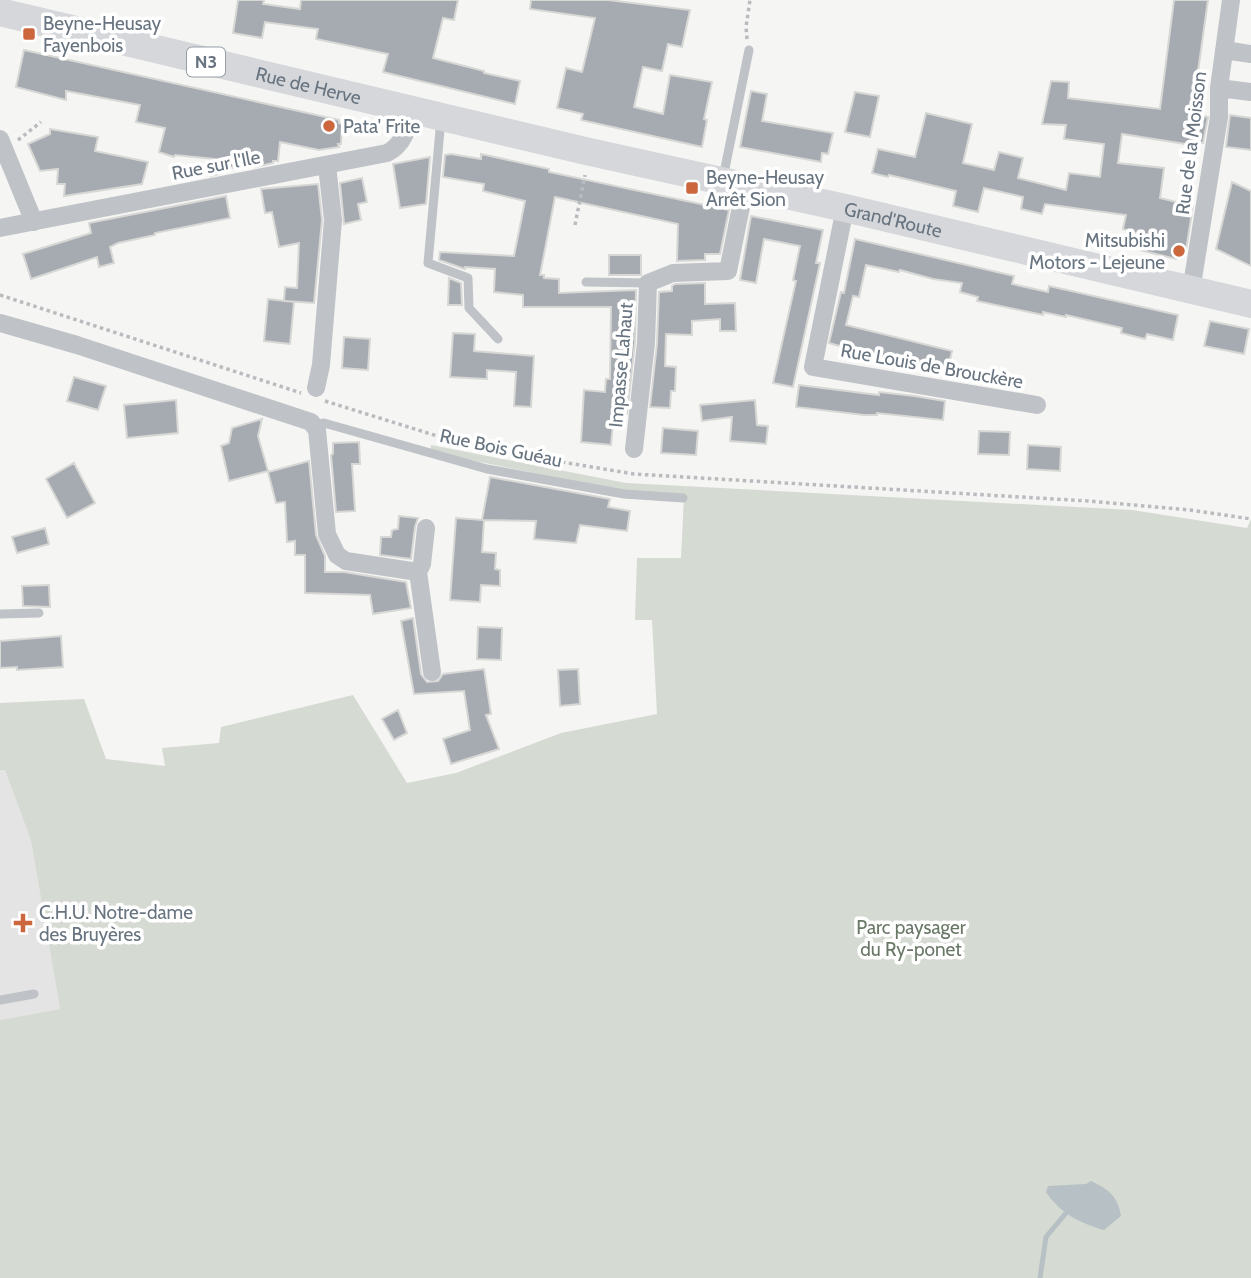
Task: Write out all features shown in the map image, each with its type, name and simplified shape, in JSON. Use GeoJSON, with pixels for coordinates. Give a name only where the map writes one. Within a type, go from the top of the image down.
{"type":"FeatureCollection","features":[{"type":"Feature","properties":{"kind":"main road","name":"Rue de Herve"},"geometry":{"type":"LineString","coordinates":[[0,12],[413,108]]}},
{"type":"Feature","properties":{"kind":"main road","name":"Grand'Route"},"geometry":{"type":"LineString","coordinates":[[413,108],[590,152],[845,208],[1251,304]]}},
{"type":"Feature","properties":{"kind":"street","name":"Rue de la Moisson"},"geometry":{"type":"LineString","coordinates":[[1191,290],[1219,117],[1219,88],[1231,0]]}},
{"type":"Feature","properties":{"kind":"street"},"geometry":{"type":"LineString","coordinates":[[1224,50],[1251,54]]}},
{"type":"Feature","properties":{"kind":"street"},"geometry":{"type":"LineString","coordinates":[[1219,88],[1251,92]]}},
{"type":"Feature","properties":{"kind":"street","name":"Rue sur l'Ile"},"geometry":{"type":"LineString","coordinates":[[0,228],[380,155],[395,149],[406,132],[413,108]]}},
{"type":"Feature","properties":{"kind":"street"},"geometry":{"type":"LineString","coordinates":[[2,144],[34,222]]}},
{"type":"Feature","properties":{"kind":"street"},"geometry":{"type":"LineString","coordinates":[[314,394],[321,365],[333,220],[327,165]]}},
{"type":"Feature","properties":{"kind":"street","name":"Impasse Lahaut"},"geometry":{"type":"LineString","coordinates":[[634,449],[646,343],[648,283],[673,273],[728,271],[734,185]]}},
{"type":"Feature","properties":{"kind":"street","name":"Rue Louis de Brouckère"},"geometry":{"type":"LineString","coordinates":[[845,208],[813,367],[1037,405]]}},
{"type":"Feature","properties":{"kind":"street","name":"Rue Bois Guéau"},"geometry":{"type":"LineString","coordinates":[[0,323],[308,419],[315,425]]}},
{"type":"Feature","properties":{"kind":"street"},"geometry":{"type":"LineString","coordinates":[[315,425],[327,534],[337,555],[346,561],[418,572]]}},
{"type":"Feature","properties":{"kind":"street"},"geometry":{"type":"LineString","coordinates":[[426,528],[422,564],[418,572],[432,672]]}},
{"type":"Feature","properties":{"kind":"lane"},"geometry":{"type":"LineString","coordinates":[[734,185],[749,50]]}},
{"type":"Feature","properties":{"kind":"lane"},"geometry":{"type":"LineString","coordinates":[[441,116],[428,263],[468,278],[469,308],[498,339]]}},
{"type":"Feature","properties":{"kind":"lane"},"geometry":{"type":"LineString","coordinates":[[586,282],[648,283]]}},
{"type":"Feature","properties":{"kind":"lane","name":"Rue Bois Guéau"},"geometry":{"type":"LineString","coordinates":[[315,425],[324,423],[487,469],[624,494],[683,498]]}},
{"type":"Feature","properties":{"kind":"lane"},"geometry":{"type":"LineString","coordinates":[[0,614],[39,613]]}},
{"type":"Feature","properties":{"kind":"lane"},"geometry":{"type":"LineString","coordinates":[[0,1000],[34,994]]}},
{"type":"Feature","properties":{"kind":"path"},"geometry":{"type":"LineString","coordinates":[[749,50],[746,27],[750,0]]}},
{"type":"Feature","properties":{"kind":"path"},"geometry":{"type":"LineString","coordinates":[[2,144],[41,122]]}},
{"type":"Feature","properties":{"kind":"path"},"geometry":{"type":"LineString","coordinates":[[575,225],[590,152]]}},
{"type":"Feature","properties":{"kind":"path"},"geometry":{"type":"LineString","coordinates":[[0,295],[314,394],[416,431],[485,448],[634,474],[1111,503],[1251,519]]}},
{"type":"Feature","properties":{"kind":"shaded area","name":"C.H.U. Notre-dame des Bruyères"},"geometry":{"type":"Polygon","coordinates":[[[5,770],[31,841],[60,1009],[0,1020],[0,772],[5,770]]]}},
{"type":"Feature","properties":{"kind":"shaded area"},"geometry":{"type":"Polygon","coordinates":[[[1091,1181],[1111,1194],[1120,1209],[1121,1216],[1104,1230],[1072,1217],[1046,1192],[1048,1186],[1086,1184],[1091,1181]]]}},
{"type":"Feature","properties":{"kind":"green space","name":"Parc paysager du Ry-ponet"},"geometry":{"type":"Polygon","coordinates":[[[431,445],[626,483],[1132,510],[1247,528],[1251,519],[1251,1278],[0,1278],[0,1020],[60,1009],[31,841],[5,770],[0,771],[0,703],[84,699],[106,759],[165,766],[162,748],[219,743],[221,727],[353,695],[407,783],[456,773],[561,733],[657,714],[652,620],[635,620],[637,558],[681,558],[684,496],[624,491],[430,452],[431,445]]]}},
{"type":"Feature","properties":{"kind":"building"},"geometry":{"type":"Polygon","coordinates":[[[238,0],[264,0],[263,4],[300,9],[301,0],[458,0],[454,20],[443,18],[433,58],[520,81],[515,104],[383,72],[388,54],[316,39],[318,29],[265,22],[262,38],[233,33],[238,0]]]}},
{"type":"Feature","properties":{"kind":"building"},"geometry":{"type":"Polygon","coordinates":[[[531,0],[608,0],[690,10],[682,47],[668,44],[662,71],[643,67],[634,107],[663,114],[670,75],[712,82],[704,119],[707,120],[702,147],[581,120],[583,114],[557,108],[566,68],[582,72],[595,18],[530,9],[531,0]]]}},
{"type":"Feature","properties":{"kind":"building"},"geometry":{"type":"Polygon","coordinates":[[[1174,0],[1208,0],[1192,114],[1208,117],[1203,143],[1198,143],[1198,146],[1122,134],[1118,163],[1164,168],[1160,198],[1193,206],[1186,250],[1176,259],[1140,250],[1142,235],[1123,229],[1126,215],[1045,204],[1042,214],[1021,209],[1023,197],[984,188],[978,212],[953,206],[956,191],[872,173],[878,149],[915,157],[926,113],[972,124],[963,163],[994,170],[999,152],[1023,158],[1018,178],[1066,190],[1069,173],[1100,177],[1104,144],[1064,139],[1066,125],[1042,124],[1051,81],[1069,82],[1068,98],[1160,109],[1174,0]]]}},
{"type":"Feature","properties":{"kind":"building"},"geometry":{"type":"Polygon","coordinates":[[[24,50],[339,120],[342,124],[341,144],[338,144],[339,147],[319,150],[280,142],[278,161],[256,167],[256,163],[221,170],[222,173],[211,176],[214,159],[174,157],[159,152],[165,128],[136,122],[140,105],[66,91],[66,100],[16,87],[24,50]]]}},
{"type":"Feature","properties":{"kind":"building"},"geometry":{"type":"Polygon","coordinates":[[[751,91],[767,94],[762,121],[833,133],[828,154],[822,153],[821,162],[740,147],[751,91]]]}},
{"type":"Feature","properties":{"kind":"building"},"geometry":{"type":"Polygon","coordinates":[[[855,92],[879,96],[870,137],[845,132],[855,92]]]}},
{"type":"Feature","properties":{"kind":"building"},"geometry":{"type":"Polygon","coordinates":[[[1230,115],[1251,118],[1251,150],[1226,147],[1230,115]]]}},
{"type":"Feature","properties":{"kind":"building"},"geometry":{"type":"Polygon","coordinates":[[[50,129],[98,137],[95,151],[148,162],[142,184],[64,196],[65,184],[57,184],[58,169],[40,171],[28,144],[50,134],[50,129]]]}},
{"type":"Feature","properties":{"kind":"building"},"geometry":{"type":"Polygon","coordinates":[[[481,154],[549,169],[549,172],[729,210],[720,254],[705,254],[705,260],[677,261],[678,224],[555,197],[540,275],[544,275],[544,278],[559,279],[559,293],[636,290],[635,342],[627,414],[614,413],[611,445],[581,442],[584,390],[605,392],[606,379],[610,379],[611,307],[523,307],[523,295],[494,292],[495,269],[465,269],[439,260],[440,252],[514,256],[525,201],[483,191],[484,184],[443,177],[445,155],[481,159],[481,154]]]}},
{"type":"Feature","properties":{"kind":"building"},"geometry":{"type":"Polygon","coordinates":[[[430,157],[426,204],[400,208],[393,164],[430,157]]]}},
{"type":"Feature","properties":{"kind":"building"},"geometry":{"type":"Polygon","coordinates":[[[362,178],[367,202],[358,204],[361,220],[344,224],[340,183],[362,178]]]}},
{"type":"Feature","properties":{"kind":"building"},"geometry":{"type":"Polygon","coordinates":[[[1232,182],[1251,191],[1251,266],[1216,249],[1232,182]]]}},
{"type":"Feature","properties":{"kind":"building"},"geometry":{"type":"Polygon","coordinates":[[[318,184],[322,220],[314,303],[284,301],[285,287],[297,288],[299,243],[279,247],[272,212],[265,213],[261,189],[318,184]]]}},
{"type":"Feature","properties":{"kind":"building"},"geometry":{"type":"Polygon","coordinates":[[[226,196],[230,218],[118,243],[110,247],[114,263],[99,267],[97,257],[31,279],[23,254],[91,233],[89,223],[226,196]]]}},
{"type":"Feature","properties":{"kind":"building"},"geometry":{"type":"Polygon","coordinates":[[[751,216],[823,230],[816,263],[820,263],[793,387],[773,383],[796,281],[793,280],[800,246],[764,239],[756,283],[740,280],[751,216]]]}},
{"type":"Feature","properties":{"kind":"building"},"geometry":{"type":"Polygon","coordinates":[[[855,239],[1014,276],[1012,284],[1048,292],[1049,286],[1178,315],[1173,340],[1147,334],[1145,339],[1121,333],[1122,328],[1066,315],[1043,312],[1043,315],[977,301],[978,297],[960,292],[962,283],[866,265],[859,297],[853,296],[846,325],[952,351],[947,373],[829,343],[841,292],[844,293],[855,239]]]}},
{"type":"Feature","properties":{"kind":"building"},"geometry":{"type":"Polygon","coordinates":[[[609,255],[641,255],[641,275],[609,275],[609,255]]]}},
{"type":"Feature","properties":{"kind":"building"},"geometry":{"type":"Polygon","coordinates":[[[449,278],[461,283],[462,305],[448,305],[449,278]]]}},
{"type":"Feature","properties":{"kind":"building"},"geometry":{"type":"Polygon","coordinates":[[[705,283],[705,304],[735,303],[736,331],[720,331],[720,319],[692,321],[692,335],[666,334],[665,366],[676,367],[675,391],[671,391],[670,408],[650,407],[659,292],[672,291],[675,284],[705,283]]]}},
{"type":"Feature","properties":{"kind":"building"},"geometry":{"type":"Polygon","coordinates":[[[268,299],[294,302],[290,344],[264,341],[268,299]]]}},
{"type":"Feature","properties":{"kind":"building"},"geometry":{"type":"Polygon","coordinates":[[[1210,321],[1249,329],[1244,354],[1204,346],[1210,321]]]}},
{"type":"Feature","properties":{"kind":"building"},"geometry":{"type":"Polygon","coordinates":[[[453,333],[475,334],[474,351],[534,356],[531,407],[514,406],[516,372],[487,370],[487,379],[450,377],[453,333]]]}},
{"type":"Feature","properties":{"kind":"building"},"geometry":{"type":"Polygon","coordinates":[[[344,337],[370,339],[368,370],[342,368],[344,337]]]}},
{"type":"Feature","properties":{"kind":"building"},"geometry":{"type":"Polygon","coordinates":[[[74,377],[106,386],[98,410],[67,401],[74,377]]]}},
{"type":"Feature","properties":{"kind":"building"},"geometry":{"type":"Polygon","coordinates":[[[799,385],[945,401],[943,420],[796,407],[799,385]]]}},
{"type":"Feature","properties":{"kind":"building"},"geometry":{"type":"Polygon","coordinates":[[[176,400],[178,433],[127,438],[124,405],[176,400]]]}},
{"type":"Feature","properties":{"kind":"building"},"geometry":{"type":"Polygon","coordinates":[[[755,400],[757,425],[768,426],[766,444],[730,441],[732,417],[702,421],[700,405],[755,400]]]}},
{"type":"Feature","properties":{"kind":"building"},"geometry":{"type":"Polygon","coordinates":[[[262,419],[258,436],[268,471],[229,481],[221,446],[229,443],[232,428],[262,419]]]}},
{"type":"Feature","properties":{"kind":"building"},"geometry":{"type":"Polygon","coordinates":[[[663,428],[698,431],[696,455],[661,453],[663,428]]]}},
{"type":"Feature","properties":{"kind":"building"},"geometry":{"type":"Polygon","coordinates":[[[979,431],[1010,432],[1009,455],[978,454],[979,431]]]}},
{"type":"Feature","properties":{"kind":"building"},"geometry":{"type":"Polygon","coordinates":[[[359,442],[360,464],[352,464],[355,511],[336,512],[331,455],[333,443],[359,442]]]}},
{"type":"Feature","properties":{"kind":"building"},"geometry":{"type":"Polygon","coordinates":[[[1028,445],[1061,447],[1060,471],[1027,469],[1028,445]]]}},
{"type":"Feature","properties":{"kind":"building"},"geometry":{"type":"Polygon","coordinates":[[[309,461],[316,535],[325,556],[325,572],[344,572],[406,582],[411,608],[373,614],[370,595],[305,593],[305,555],[295,555],[295,541],[287,542],[285,502],[276,503],[268,472],[309,461]]]}},
{"type":"Feature","properties":{"kind":"building"},"geometry":{"type":"Polygon","coordinates":[[[74,463],[95,503],[67,518],[46,479],[74,463]]]}},
{"type":"Feature","properties":{"kind":"building"},"geometry":{"type":"Polygon","coordinates":[[[490,477],[610,499],[608,507],[630,511],[627,531],[580,525],[576,543],[534,539],[536,521],[484,520],[482,552],[496,553],[495,569],[500,570],[500,586],[481,585],[480,602],[450,600],[456,518],[482,520],[490,477]]]}},
{"type":"Feature","properties":{"kind":"building"},"geometry":{"type":"Polygon","coordinates":[[[399,516],[418,518],[411,559],[380,555],[381,537],[391,537],[392,530],[398,529],[399,516]]]}},
{"type":"Feature","properties":{"kind":"building"},"geometry":{"type":"Polygon","coordinates":[[[45,528],[49,544],[17,553],[12,537],[45,528]]]}},
{"type":"Feature","properties":{"kind":"building"},"geometry":{"type":"Polygon","coordinates":[[[49,585],[50,607],[23,606],[22,586],[49,585]]]}},
{"type":"Feature","properties":{"kind":"building"},"geometry":{"type":"Polygon","coordinates":[[[413,618],[421,674],[427,682],[438,681],[443,674],[484,669],[491,714],[486,715],[499,749],[451,764],[443,739],[470,730],[464,691],[414,694],[401,621],[413,618]]]}},
{"type":"Feature","properties":{"kind":"building"},"geometry":{"type":"Polygon","coordinates":[[[478,627],[502,628],[501,660],[477,659],[478,627]]]}},
{"type":"Feature","properties":{"kind":"building"},"geometry":{"type":"Polygon","coordinates":[[[61,636],[63,667],[17,670],[17,667],[0,668],[0,641],[61,636]]]}},
{"type":"Feature","properties":{"kind":"building"},"geometry":{"type":"Polygon","coordinates":[[[578,669],[580,704],[560,706],[558,670],[578,669]]]}},
{"type":"Feature","properties":{"kind":"building"},"geometry":{"type":"Polygon","coordinates":[[[398,710],[407,733],[394,740],[382,719],[398,710]]]}},
{"type":"Feature","properties":{"kind":"waterway"},"geometry":{"type":"LineString","coordinates":[[1040,1278],[1046,1237],[1066,1213]]}},
{"type":"Feature","properties":{"kind":"place","name":"Beyne-Heusay Fayenbois"},"geometry":{"type":"Point","coordinates":[29,34]}},
{"type":"Feature","properties":{"kind":"place","name":"Pata' Frite"},"geometry":{"type":"Point","coordinates":[329,126]}},
{"type":"Feature","properties":{"kind":"place","name":"Beyne-Heusay Arrêt Sion"},"geometry":{"type":"Point","coordinates":[692,188]}},
{"type":"Feature","properties":{"kind":"place","name":"Mitsubishi Motors - Lejeune"},"geometry":{"type":"Point","coordinates":[1179,251]}},
{"type":"Feature","properties":{"kind":"place","name":"C.H.U. Notre-dame des Bruyères"},"geometry":{"type":"Point","coordinates":[23,923]}}]}
